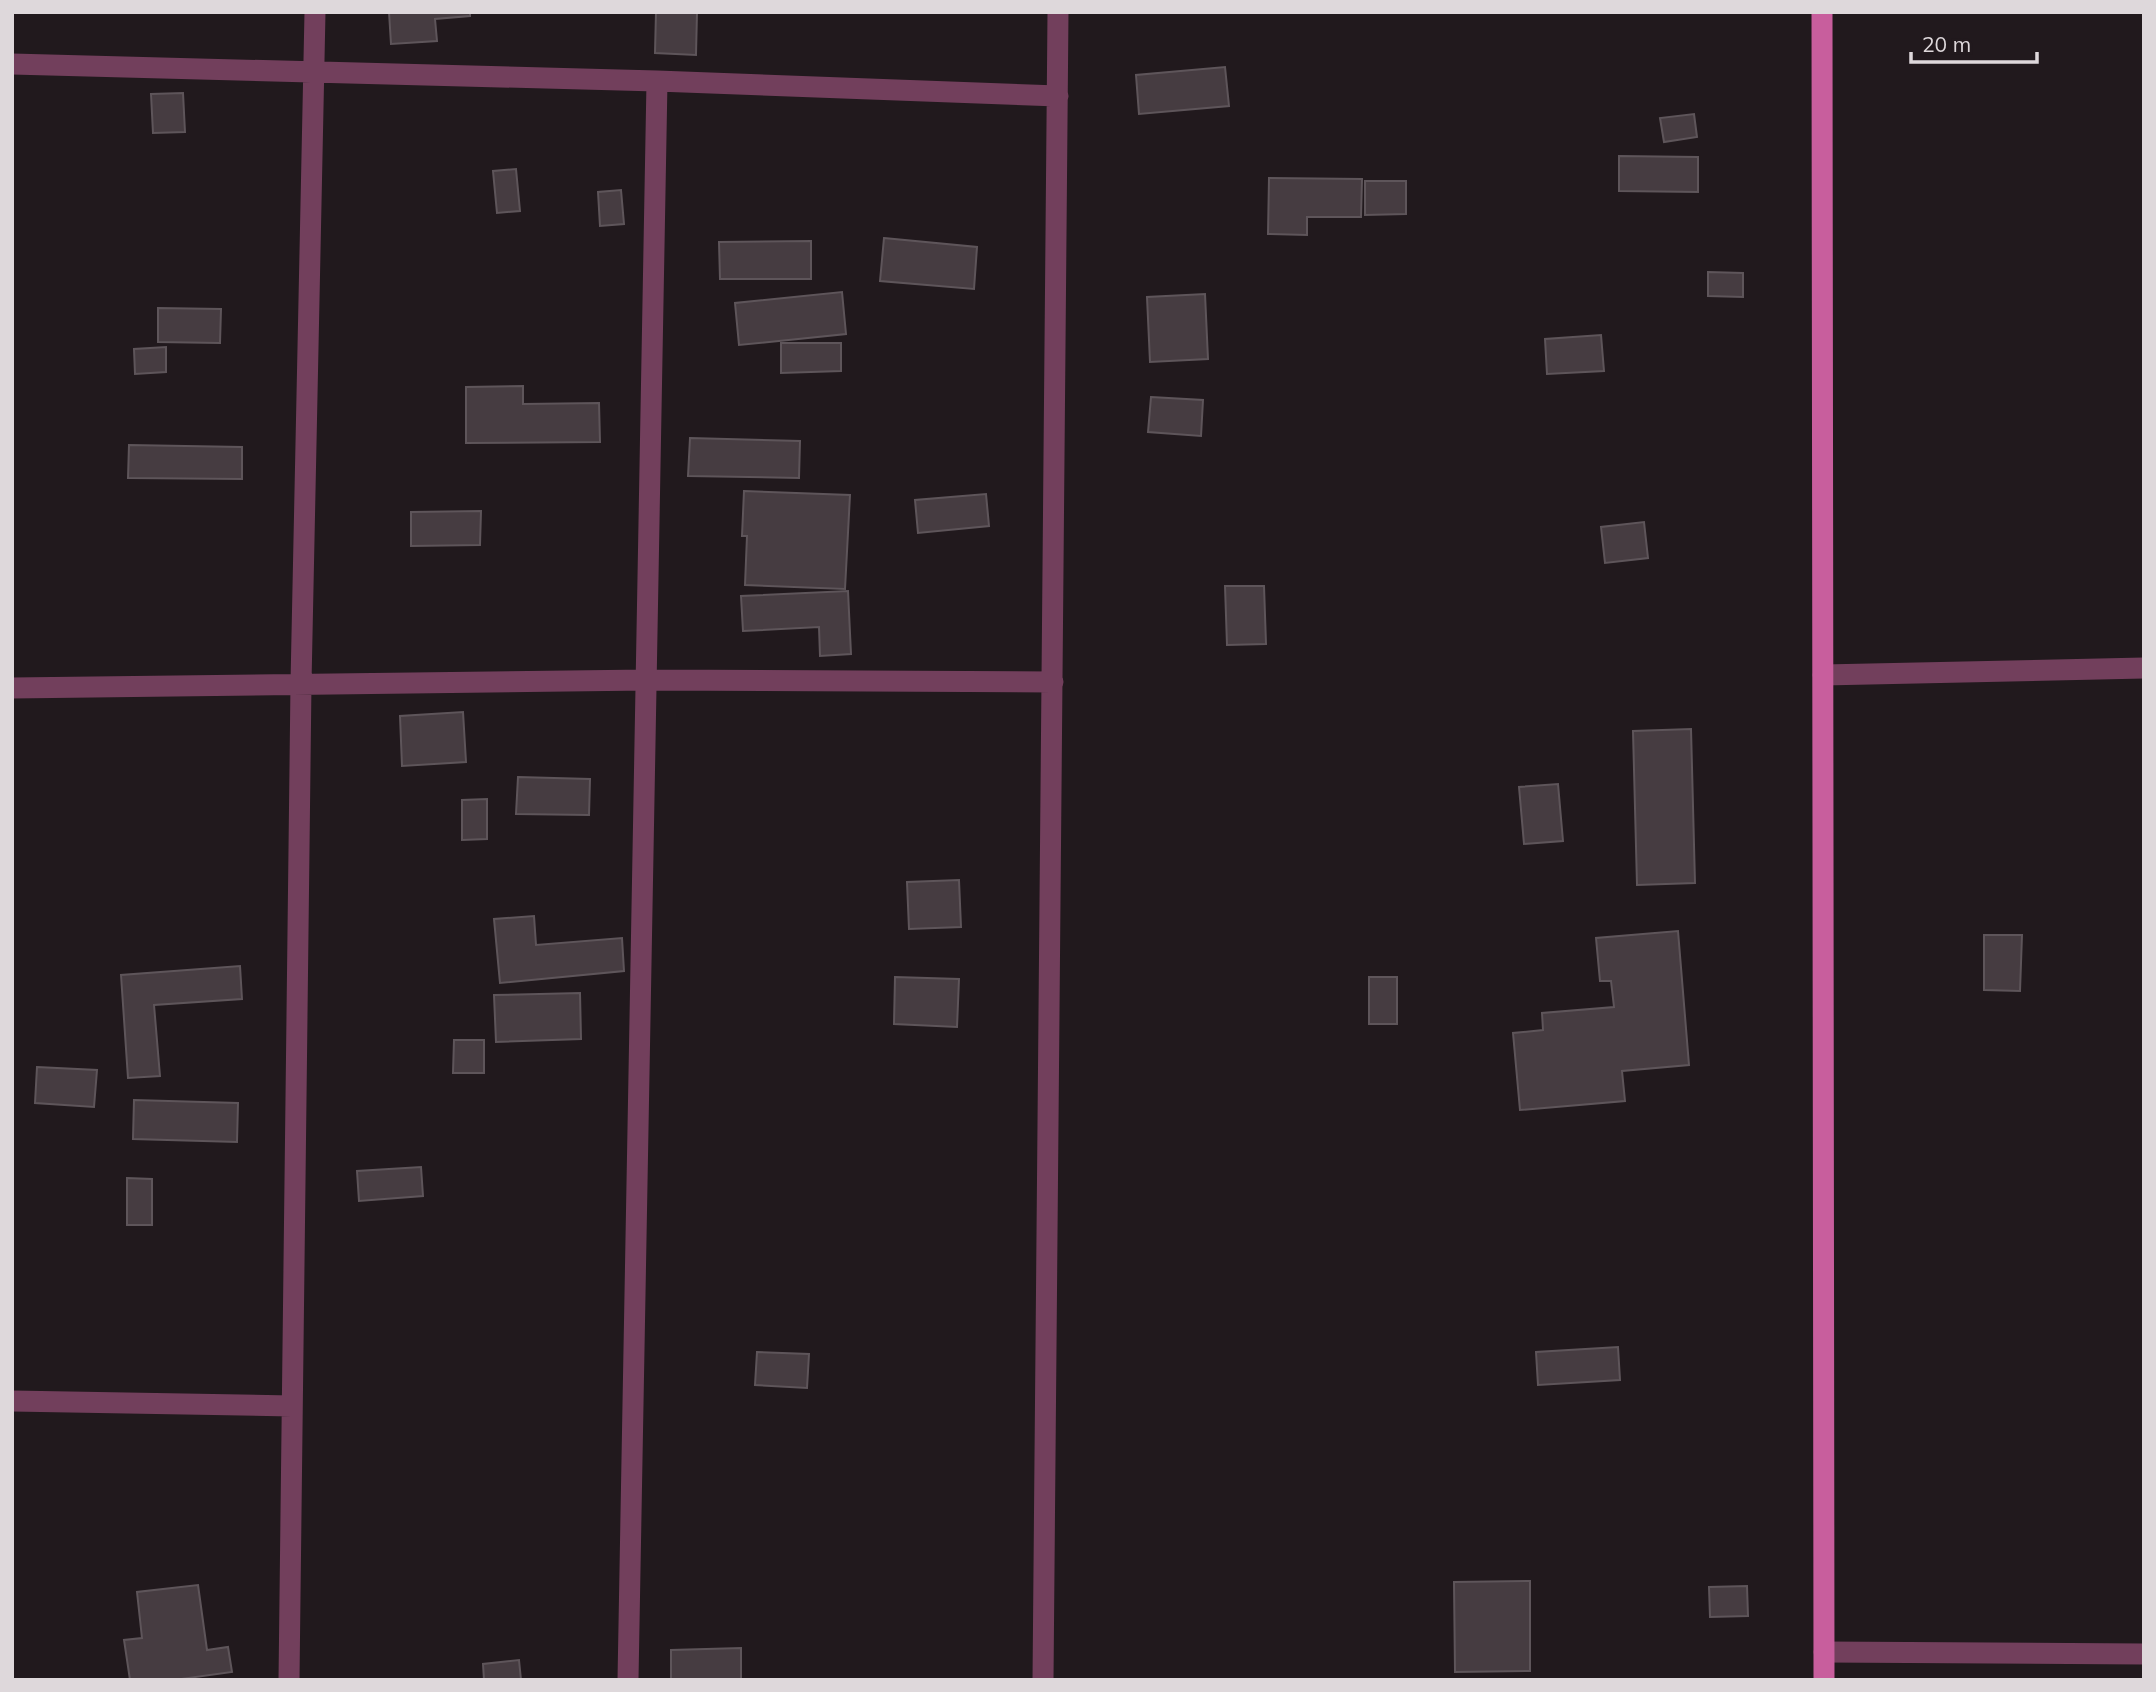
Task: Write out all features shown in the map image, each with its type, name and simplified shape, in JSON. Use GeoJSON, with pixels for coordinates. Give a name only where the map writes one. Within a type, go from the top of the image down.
{"type":"FeatureCollection","features":[{"type":"Feature","properties":{"kind":"main road"},"geometry":{"type":"LineString","coordinates":[[1822,12],[1824,1680]]}},
{"type":"Feature","properties":{"kind":"street"},"geometry":{"type":"LineString","coordinates":[[289,1680],[301,683],[315,12]]}},
{"type":"Feature","properties":{"kind":"street"},"geometry":{"type":"LineString","coordinates":[[1043,1680],[1058,12]]}},
{"type":"Feature","properties":{"kind":"street"},"geometry":{"type":"LineString","coordinates":[[12,64],[657,81],[1058,96]]}},
{"type":"Feature","properties":{"kind":"street"},"geometry":{"type":"LineString","coordinates":[[628,1680],[657,81]]}},
{"type":"Feature","properties":{"kind":"street"},"geometry":{"type":"LineString","coordinates":[[1823,675],[2144,668]]}},
{"type":"Feature","properties":{"kind":"street"},"geometry":{"type":"LineString","coordinates":[[12,688],[647,680],[1053,682]]}},
{"type":"Feature","properties":{"kind":"street"},"geometry":{"type":"LineString","coordinates":[[12,1401],[292,1406]]}},
{"type":"Feature","properties":{"kind":"street"},"geometry":{"type":"LineString","coordinates":[[1824,1652],[2144,1654]]}},
{"type":"Feature","properties":{"kind":"building"},"geometry":{"type":"Polygon","coordinates":[[[389,12],[470,12],[470,16],[435,19],[437,41],[391,44],[389,12]]]}},
{"type":"Feature","properties":{"kind":"building"},"geometry":{"type":"Polygon","coordinates":[[[656,12],[697,12],[696,55],[655,53],[656,12]]]}},
{"type":"Feature","properties":{"kind":"building"},"geometry":{"type":"Polygon","coordinates":[[[1225,67],[1229,106],[1139,114],[1136,75],[1225,67]]]}},
{"type":"Feature","properties":{"kind":"building"},"geometry":{"type":"Polygon","coordinates":[[[183,93],[185,132],[153,133],[151,94],[183,93]]]}},
{"type":"Feature","properties":{"kind":"building"},"geometry":{"type":"Polygon","coordinates":[[[1694,114],[1697,137],[1664,142],[1660,118],[1694,114]]]}},
{"type":"Feature","properties":{"kind":"building"},"geometry":{"type":"Polygon","coordinates":[[[1619,156],[1698,157],[1698,192],[1619,191],[1619,156]]]}},
{"type":"Feature","properties":{"kind":"building"},"geometry":{"type":"Polygon","coordinates":[[[516,169],[520,211],[497,213],[493,171],[516,169]]]}},
{"type":"Feature","properties":{"kind":"building"},"geometry":{"type":"Polygon","coordinates":[[[1269,178],[1362,179],[1361,217],[1307,217],[1307,235],[1268,234],[1269,178]]]}},
{"type":"Feature","properties":{"kind":"building"},"geometry":{"type":"Polygon","coordinates":[[[1365,181],[1406,181],[1406,214],[1365,215],[1365,181]]]}},
{"type":"Feature","properties":{"kind":"building"},"geometry":{"type":"Polygon","coordinates":[[[621,190],[624,224],[600,226],[598,192],[621,190]]]}},
{"type":"Feature","properties":{"kind":"building"},"geometry":{"type":"Polygon","coordinates":[[[884,238],[977,247],[974,289],[880,281],[884,238]]]}},
{"type":"Feature","properties":{"kind":"building"},"geometry":{"type":"Polygon","coordinates":[[[811,241],[811,279],[720,279],[719,242],[811,241]]]}},
{"type":"Feature","properties":{"kind":"building"},"geometry":{"type":"Polygon","coordinates":[[[1708,272],[1743,273],[1743,297],[1708,296],[1708,272]]]}},
{"type":"Feature","properties":{"kind":"building"},"geometry":{"type":"Polygon","coordinates":[[[842,292],[846,334],[739,345],[735,303],[842,292]]]}},
{"type":"Feature","properties":{"kind":"building"},"geometry":{"type":"Polygon","coordinates":[[[1205,294],[1208,359],[1150,362],[1147,297],[1205,294]]]}},
{"type":"Feature","properties":{"kind":"building"},"geometry":{"type":"Polygon","coordinates":[[[158,308],[221,309],[220,343],[158,342],[158,308]]]}},
{"type":"Feature","properties":{"kind":"building"},"geometry":{"type":"Polygon","coordinates":[[[1601,335],[1604,371],[1547,374],[1545,339],[1601,335]]]}},
{"type":"Feature","properties":{"kind":"building"},"geometry":{"type":"Polygon","coordinates":[[[781,343],[841,343],[841,371],[781,373],[781,343]]]}},
{"type":"Feature","properties":{"kind":"building"},"geometry":{"type":"Polygon","coordinates":[[[166,347],[166,372],[135,374],[134,349],[166,347]]]}},
{"type":"Feature","properties":{"kind":"building"},"geometry":{"type":"Polygon","coordinates":[[[523,386],[523,404],[599,403],[600,442],[466,443],[466,387],[523,386]]]}},
{"type":"Feature","properties":{"kind":"building"},"geometry":{"type":"Polygon","coordinates":[[[1151,397],[1203,400],[1201,436],[1148,432],[1151,397]]]}},
{"type":"Feature","properties":{"kind":"building"},"geometry":{"type":"Polygon","coordinates":[[[690,438],[800,441],[799,478],[688,476],[690,438]]]}},
{"type":"Feature","properties":{"kind":"building"},"geometry":{"type":"Polygon","coordinates":[[[129,445],[242,447],[242,479],[128,478],[129,445]]]}},
{"type":"Feature","properties":{"kind":"building"},"geometry":{"type":"Polygon","coordinates":[[[744,491],[850,495],[845,589],[745,585],[747,536],[742,536],[744,491]]]}},
{"type":"Feature","properties":{"kind":"building"},"geometry":{"type":"Polygon","coordinates":[[[986,494],[989,526],[918,533],[915,500],[986,494]]]}},
{"type":"Feature","properties":{"kind":"building"},"geometry":{"type":"Polygon","coordinates":[[[481,511],[480,545],[411,546],[411,512],[481,511]]]}},
{"type":"Feature","properties":{"kind":"building"},"geometry":{"type":"Polygon","coordinates":[[[1644,522],[1648,558],[1605,563],[1601,527],[1644,522]]]}},
{"type":"Feature","properties":{"kind":"building"},"geometry":{"type":"Polygon","coordinates":[[[1225,586],[1264,586],[1266,644],[1227,645],[1225,586]]]}},
{"type":"Feature","properties":{"kind":"building"},"geometry":{"type":"Polygon","coordinates":[[[848,591],[851,654],[820,656],[819,627],[743,631],[741,596],[848,591]]]}},
{"type":"Feature","properties":{"kind":"building"},"geometry":{"type":"Polygon","coordinates":[[[463,712],[466,762],[402,766],[400,716],[463,712]]]}},
{"type":"Feature","properties":{"kind":"building"},"geometry":{"type":"Polygon","coordinates":[[[1691,729],[1695,883],[1637,885],[1633,731],[1691,729]]]}},
{"type":"Feature","properties":{"kind":"building"},"geometry":{"type":"Polygon","coordinates":[[[518,777],[590,779],[589,815],[516,814],[518,777]]]}},
{"type":"Feature","properties":{"kind":"building"},"geometry":{"type":"Polygon","coordinates":[[[1558,784],[1563,841],[1524,844],[1519,787],[1558,784]]]}},
{"type":"Feature","properties":{"kind":"building"},"geometry":{"type":"Polygon","coordinates":[[[487,799],[487,839],[462,840],[462,800],[487,799]]]}},
{"type":"Feature","properties":{"kind":"building"},"geometry":{"type":"Polygon","coordinates":[[[959,880],[961,927],[909,929],[907,882],[959,880]]]}},
{"type":"Feature","properties":{"kind":"building"},"geometry":{"type":"Polygon","coordinates":[[[534,916],[536,945],[622,938],[624,971],[500,983],[494,919],[534,916]]]}},
{"type":"Feature","properties":{"kind":"building"},"geometry":{"type":"Polygon","coordinates":[[[1678,931],[1689,1065],[1622,1071],[1625,1101],[1520,1110],[1513,1033],[1543,1030],[1542,1013],[1614,1007],[1611,981],[1600,981],[1596,938],[1678,931]]]}},
{"type":"Feature","properties":{"kind":"building"},"geometry":{"type":"Polygon","coordinates":[[[1984,935],[2022,935],[2020,991],[1984,990],[1984,935]]]}},
{"type":"Feature","properties":{"kind":"building"},"geometry":{"type":"Polygon","coordinates":[[[240,966],[242,999],[154,1005],[160,1076],[128,1078],[121,975],[240,966]]]}},
{"type":"Feature","properties":{"kind":"building"},"geometry":{"type":"Polygon","coordinates":[[[895,977],[959,979],[957,1027],[894,1024],[895,977]]]}},
{"type":"Feature","properties":{"kind":"building"},"geometry":{"type":"Polygon","coordinates":[[[1369,977],[1397,977],[1397,1024],[1369,1024],[1369,977]]]}},
{"type":"Feature","properties":{"kind":"building"},"geometry":{"type":"Polygon","coordinates":[[[580,993],[581,1039],[496,1042],[494,995],[580,993]]]}},
{"type":"Feature","properties":{"kind":"building"},"geometry":{"type":"Polygon","coordinates":[[[454,1040],[484,1040],[484,1073],[453,1073],[454,1040]]]}},
{"type":"Feature","properties":{"kind":"building"},"geometry":{"type":"Polygon","coordinates":[[[37,1067],[97,1070],[94,1107],[35,1103],[37,1067]]]}},
{"type":"Feature","properties":{"kind":"building"},"geometry":{"type":"Polygon","coordinates":[[[134,1100],[238,1103],[237,1142],[133,1139],[134,1100]]]}},
{"type":"Feature","properties":{"kind":"building"},"geometry":{"type":"Polygon","coordinates":[[[421,1167],[423,1196],[359,1201],[357,1171],[421,1167]]]}},
{"type":"Feature","properties":{"kind":"building"},"geometry":{"type":"Polygon","coordinates":[[[127,1178],[152,1179],[152,1225],[127,1225],[127,1178]]]}},
{"type":"Feature","properties":{"kind":"building"},"geometry":{"type":"Polygon","coordinates":[[[1618,1347],[1620,1380],[1538,1385],[1536,1352],[1618,1347]]]}},
{"type":"Feature","properties":{"kind":"building"},"geometry":{"type":"Polygon","coordinates":[[[757,1352],[809,1354],[807,1388],[755,1385],[757,1352]]]}},
{"type":"Feature","properties":{"kind":"building"},"geometry":{"type":"Polygon","coordinates":[[[1530,1581],[1530,1671],[1455,1672],[1454,1582],[1530,1581]]]}},
{"type":"Feature","properties":{"kind":"building"},"geometry":{"type":"Polygon","coordinates":[[[198,1585],[207,1650],[228,1647],[232,1672],[174,1680],[130,1680],[124,1640],[142,1638],[137,1592],[198,1585]]]}},
{"type":"Feature","properties":{"kind":"building"},"geometry":{"type":"Polygon","coordinates":[[[1747,1586],[1748,1616],[1710,1617],[1709,1587],[1747,1586]]]}},
{"type":"Feature","properties":{"kind":"building"},"geometry":{"type":"Polygon","coordinates":[[[741,1648],[741,1680],[671,1680],[671,1650],[741,1648]]]}},
{"type":"Feature","properties":{"kind":"building"},"geometry":{"type":"Polygon","coordinates":[[[519,1660],[521,1680],[484,1680],[483,1664],[519,1660]]]}}]}
